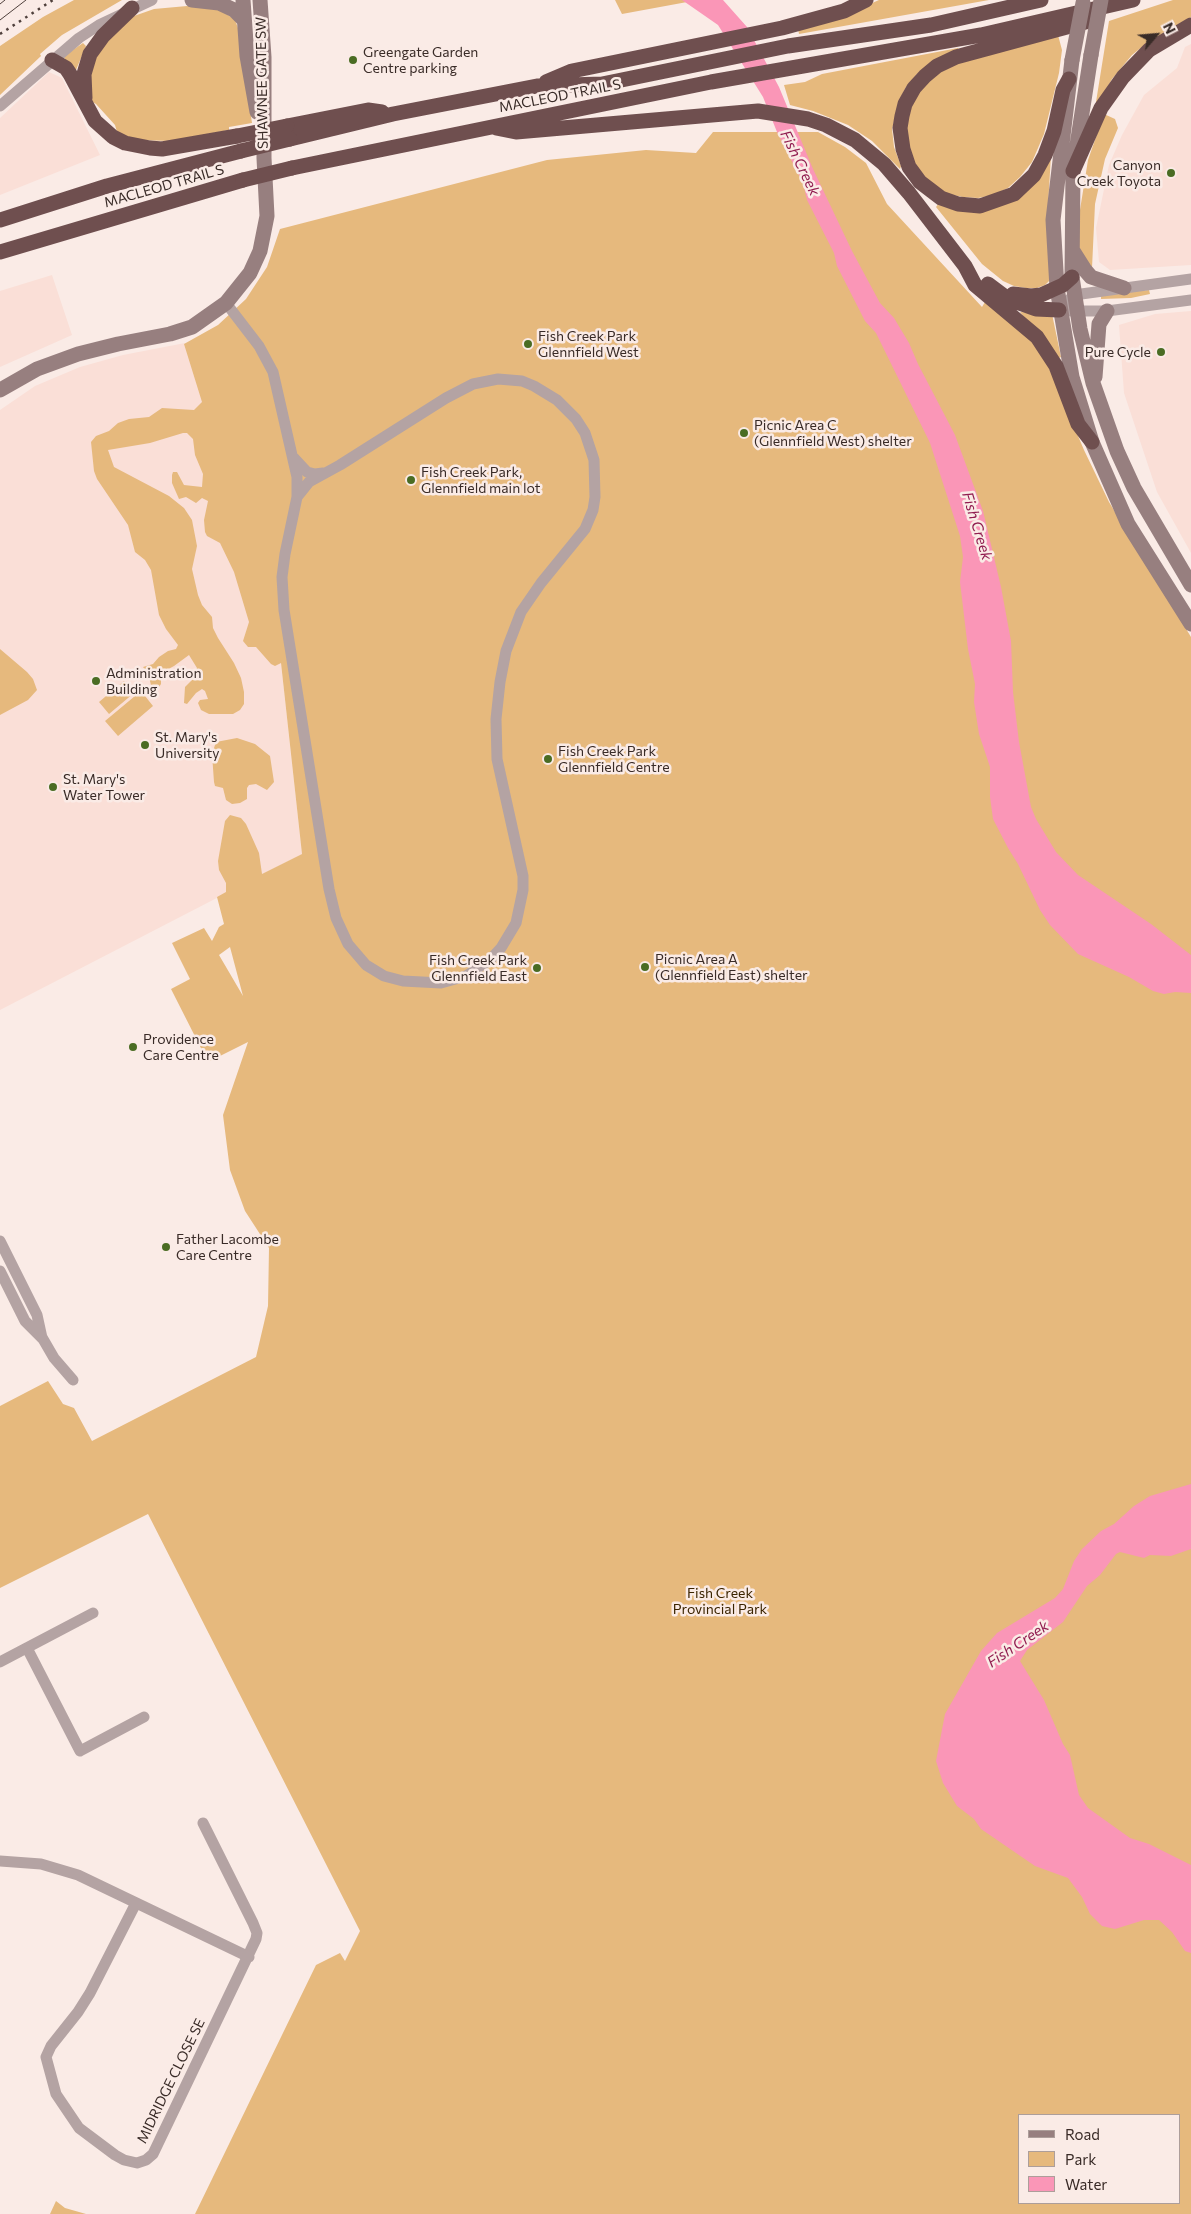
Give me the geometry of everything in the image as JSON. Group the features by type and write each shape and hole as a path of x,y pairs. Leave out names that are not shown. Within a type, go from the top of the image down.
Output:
{"highway":[{"path":"538,86 572,71 782,28 844,11 866,0"},
{"name":"MACLEOD TRAIL S","path":"0,220 239,143 538,86 602,84 788,46 931,25 1041,0"},
{"path":"1069,79 1063,90 1054,131 1045,155 1034,175 1014,194 980,206 958,204 941,198 920,182 909,167 903,149 900,128 905,104 914,88 937,66 956,57 1054,32 1121,11 1135,0"},
{"name":"MACLEOD TRAIL S","path":"0,252 138,210 292,168 489,126 711,82 981,35 1135,0"},
{"path":"86,104 84,82 90,54 103,36 132,8"},
{"path":"1073,171 1101,108 1123,77 1149,50 1191,25"},
{"path":"52,60 59,63 70,74 95,121 114,137 137,146 162,149 239,143"},
{"path":"489,126 516,132 715,113 768,112 808,118 826,125 854,140 884,164 910,193 965,266 975,285 1037,337 1056,366 1078,424 1092,442"},
{"path":"965,266 1008,299 1036,309 1059,310"},
{"path":"997,291 1031,296 1048,293 1072,277"}],"main road":[{"path":"192,0 219,4 234,10 244,20"},
{"name":"SHAWNEE GATE SW","path":"243,0 247,56 264,158"},
{"name":"SHAWNEE GATE SW","path":"260,0 264,57 264,158"},
{"path":"1101,0 1073,171 1072,277 1074,295 1093,383 1117,451 1130,480 1191,585"},
{"path":"1083,2 1069,79 1054,220 1056,288 1059,310 1072,377 1092,442 1128,524 1190,616"},
{"path":"0,390 37,370 78,354 182,330 202,320 226,303 250,273 260,251 265,233 267,216 264,158"},
{"path":"1073,251 1091,276 1124,288"},
{"path":"1093,383 1096,372 1099,324 1107,311"},
{"path":"1175,559 1191,571"}],"street":[{"path":"0,106 52,60 86,34 132,8 152,0"},
{"path":"1059,310 1074,295 1191,279"},
{"path":"1059,310 1077,312 1107,311 1191,300"},
{"path":"226,303 259,346 273,372 297,477 297,497 284,554 282,577 284,610 329,889 336,918 341,932 356,955 377,973 390,978 415,983 452,981 466,976 490,960 501,948 516,923 523,890 523,876 497,759 496,718 500,682 506,651 521,612 541,583 574,544 590,520 595,497 594,460 585,434 567,408 534,386 522,381 498,379 473,384 446,398 309,482 297,497"},
{"path":"291,452 307,472 315,474 328,471"},
{"path":"0,1240 37,1315 42,1340"},
{"path":"0,1271 25,1321 73,1380"},
{"path":"0,1662 92,1613"},
{"path":"27,1648 80,1751 144,1717"},
{"name":"MIDRIDGE CLOSE SE","path":"136,1903 90,1993 78,2012 51,2046 46,2058 56,2094 79,2128 102,2147 124,2160 141,2162 153,2154 256,1940 256,1929 203,1823"},
{"path":"0,1861 41,1864 62,1869 249,1957"}],"shaded area":[{"path":"1191,44 1191,265 1110,270 1099,262 1096,228 1109,165 1122,135 1144,95 1177,68 1185,47"},
{"path":"49,72 62,78 100,155 0,195 0,118"},
{"path":"52,275 72,335 0,367 0,291"},
{"path":"1191,311 1191,553 1157,492 1124,393 1119,325 1155,314"},
{"name":"St. Mary's University","path":"185,343 278,636 302,854 0,1010 0,410 35,386 80,367 123,355"}],"green space":[{"path":"74,0 122,0 62,35 40,54 41,56 0,95 0,46 43,17"},
{"path":"615,0 698,0 622,14"},
{"path":"879,0 989,0 799,34 798,28 852,12"},
{"path":"1173,0 1191,0 1191,17 1148,42 1132,55 1112,79 1099,103 1096,102 1109,21"},
{"path":"198,5 217,7 235,20 238,28 252,123 229,127 229,130 171,141 136,140 117,132 115,125 91,101 88,90 96,49 134,16 154,9"},
{"path":"1058,35 1062,50 1059,73 1044,134 1032,162 1020,177 1008,188 993,195 978,198 947,194 933,186 912,162 904,134 909,104 930,77 959,62"},
{"path":"83,43 86,46 76,70 65,60 64,56"},
{"path":"958,48 959,51 917,74 906,87 899,101 892,129 894,147 901,166 900,169 872,141 848,125 813,111 790,105 784,85 805,82 822,74"},
{"path":"1104,114 1115,119 1118,128 1105,159 1095,204 1092,268 1079,249 1079,216 1088,160"},
{"name":"Fish Creek Provincial Park","path":"713,132 818,132 845,147 866,163 887,204 982,307 985,302 1041,349 1084,450 1109,502 1191,637 1191,2214 195,2214 316,1965 340,1953 345,1961 360,1931 148,1514 0,1588 0,1406 48,1381 63,1404 74,1408 92,1441 256,1357 268,1306 269,1248 245,1211 230,1170 223,1115 248,1042 208,1062 171,989 190,979 172,943 204,928 212,941 219,927 224,924 217,897 226,892 226,883 219,870 218,861 225,821 230,815 241,818 246,824 259,853 262,874 302,854 281,663 275,666 271,664 256,647 248,647 243,641 249,622 234,572 220,543 207,536 205,532 204,520 208,501 202,498 196,503 186,497 179,499 172,483 173,472 177,472 184,485 202,487 203,474 195,455 193,439 187,433 183,433 150,443 108,450 114,467 169,496 184,508 192,520 197,546 192,569 198,595 202,605 212,617 213,628 241,678 244,704 240,710 233,714 209,714 201,710 198,703 200,700 208,699 205,691 202,689 187,704 184,703 185,687 193,679 197,668 189,655 161,673 161,684 159,687 151,685 148,673 143,667 153,664 168,651 176,649 178,645 166,629 159,615 151,570 145,560 135,552 128,525 97,479 94,471 91,442 96,436 109,431 118,423 129,419 149,417 162,408 194,410 202,402 184,344 218,325 246,299 267,267 280,229 547,160 646,150 696,153","holes":["230,947 243,996 219,955"]},
{"path":"1051,155 1048,206 1050,280 1045,285 1037,288 1014,286 1003,281 982,264 936,207 939,203 988,207"},
{"path":"1149,290 1150,294 1131,298 1101,299 1101,294"},
{"path":"1020,312 1052,314 1061,357 1057,359"},
{"path":"0,649 27,672 33,679 37,690 28,700 0,715"},
{"path":"124,681 134,693 109,714 99,702"},
{"path":"141,691 153,706 118,736 105,721"},
{"path":"237,738 255,744 270,756 274,782 267,790 256,784 249,785 247,788 247,799 240,803 232,804 226,800 223,788 215,786 212,754 216,742"},
{"path":"56,2201 65,2208 86,2214 50,2214"}],"water":[{"name":"Fish Creek","path":"682,0 723,0 747,27 779,87 813,169 852,251 880,303 894,318 909,343 955,435 983,511 1001,587 1011,641 1013,692 1019,742 1031,807 1036,819 1056,852 1078,875 1151,924 1191,955 1191,993 1175,992 1164,994 1153,991 1129,977 1078,954 1050,925 1040,910 1018,864 993,819 990,797 990,767 979,734 974,702 975,684 968,649 960,582 963,557 960,536 930,443 876,333 865,321 837,266 834,253 807,200 803,183 777,132 763,97 718,25"},
{"name":"Fish Creek","path":"1191,1484 1191,1549 1171,1556 1150,1555 1144,1558 1120,1552 1116,1554 1100,1575 1087,1586 1063,1622 1027,1650 1020,1661 1044,1700 1063,1744 1070,1755 1079,1795 1088,1808 1130,1838 1149,1844 1191,1865 1191,1953 1185,1951 1172,1932 1159,1920 1144,1920 1115,1929 1102,1926 1090,1914 1082,1897 1068,1878 1035,1866 981,1829 974,1819 957,1806 943,1783 936,1761 945,1714 981,1651 997,1633 1055,1598 1063,1589 1074,1561 1082,1549 1101,1531 1114,1524 1134,1506 1150,1496"}],"tram line":[{"path":"0,4 5,0"},
{"path":"0,20 26,0"}],"railway":[{"path":"0,34 53,0"}],"place":[{"name":"Greengate Garden Centre parking","path":"353,60"},
{"name":"Canyon Creek Toyota","path":"1171,173"},
{"name":"Fish Creek Park Glennfield West","path":"528,344"},
{"name":"Pure Cycle","path":"1161,352"},
{"name":"Picnic Area C (Glennfield West) shelter","path":"744,433"},
{"name":"Fish Creek Park, Glennfield main lot","path":"411,480"},
{"name":"Administration Building","path":"96,681"},
{"name":"St. Mary's University","path":"145,745"},
{"name":"Fish Creek Park Glennfield Centre","path":"548,759"},
{"name":"St. Mary's Water Tower","path":"53,787"},
{"name":"Picnic Area A (Glennfield East) shelter","path":"645,967"},
{"name":"Fish Creek Park Glennfield East","path":"537,968"},
{"name":"Providence Care Centre","path":"133,1047"},
{"name":"Father Lacombe Care Centre","path":"166,1247"}]}
